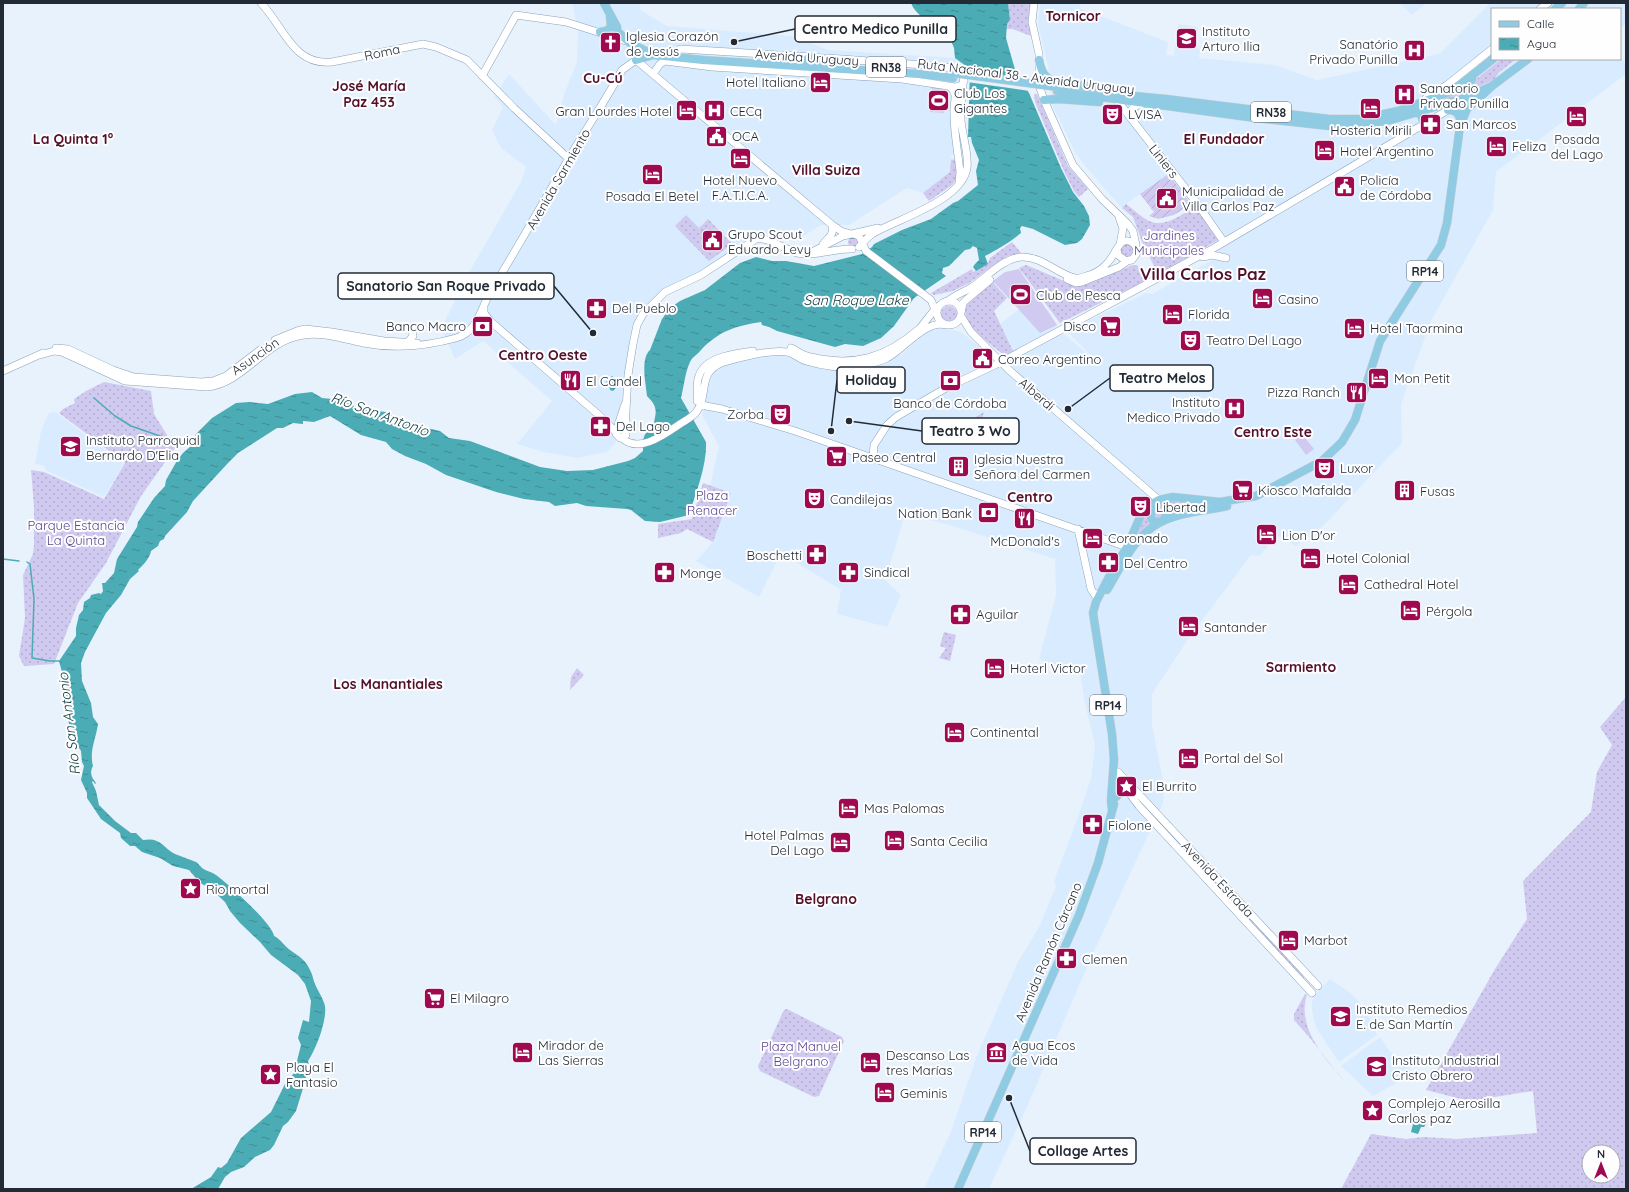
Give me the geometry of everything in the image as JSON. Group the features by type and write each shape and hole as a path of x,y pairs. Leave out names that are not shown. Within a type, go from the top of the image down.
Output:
{"main road":[{"name":"Roma","path":"261,3 272,15 296,49 304,57 310,60 318,62 332,62 423,44 436,47 467,60 513,110 569,159"},
{"name":"RN38","path":"604,3 616,25"},
{"path":"1034,3 1032,22 1039,60 1042,70 1047,78 1058,87"},
{"path":"482,76 516,15 566,22 633,44 641,53 636,60"},
{"path":"603,33 611,27 612,23 610,16"},
{"path":"603,33 612,32 616,29 616,25"},
{"name":"Ruta Nacional 38 - Avenida Uruguay","path":"616,25 618,31 633,44 654,55 703,60 735,60"},
{"name":"Ruta Nacional 38 - Avenida Uruguay","path":"616,25 621,27 633,39 657,51 803,67 954,76 1058,87 1144,100 1199,111 1318,125 1356,126 1379,123 1415,109"},
{"path":"636,60 645,56 672,53"},
{"path":"1424,124 1421,115 1415,109 1490,56"},
{"name":"RN38","path":"1415,109 1465,82 1480,69 1490,56"},
{"path":"803,67 808,58 813,57 841,65"},
{"name":"Avenida Uruguay","path":"653,74 660,64 665,61 712,67 735,60 813,57 924,64 958,69 964,77"},
{"path":"636,60 831,224 841,231 859,236 858,246"},
{"name":"Avenida Sarmiento","path":"484,303 622,70 636,60"},
{"path":"703,60 712,67"},
{"path":"690,418 697,412 699,400 708,374 712,367 721,363 780,351 791,353 802,360 810,362 830,365 858,366 887,358 930,326 941,324 949,325 958,322 966,300 1006,267 1015,262 1032,263 1078,283 1088,281 1119,267 1134,258 1137,253 1131,228 1116,214 1073,165 1044,100 1039,85 1039,60"},
{"name":"RN38","path":"1415,109 1463,98 1492,86 1526,60"},
{"name":"Ruta Nacional 38 - Avenida Uruguay","path":"803,67 841,65 920,69 954,76"},
{"name":"Avenida Uruguay","path":"803,67 902,79 950,87"},
{"name":"RP14","path":"1094,609 1102,594 1110,573 1131,547 1148,530 1161,522 1244,502 1322,461 1336,448 1351,429 1357,415 1380,341 1434,258 1444,238 1452,192 1463,98 1469,82 1480,69"},
{"path":"950,87 960,86 964,77"},
{"path":"621,433 633,344 638,325 645,311 661,295 680,284 701,275 756,239 765,240 797,253 808,254 858,246 871,235 929,207 947,196 964,176 967,167 961,117 964,77"},
{"path":"1039,85 1044,81 1058,87"},
{"name":"RP14","path":"1460,123 1467,109 1492,86"},
{"path":"950,87 955,93 954,118 960,172 958,184"},
{"name":"Ruta Nacional 38 - Avenida Uruguay","path":"1058,87 1118,101 1144,100 1236,107 1297,115 1354,119 1415,109"},
{"path":"872,458 874,445 887,424 893,419 946,388 1001,362 1224,242 1448,110 1463,98"},
{"path":"1044,100 1118,101"},
{"path":"1132,120 1132,110 1144,100"},
{"name":"Liniers","path":"1118,101 1196,202 1224,242"},
{"path":"1199,111 1211,109 1232,112 1235,111 1236,107"},
{"path":"1448,110 1453,110 1458,113 1460,123"},
{"path":"1259,118 1270,116 1290,118 1297,115"},
{"path":"1248,117 1251,120 1277,124"},
{"path":"1116,214 1122,229 1119,246 1120,258 1129,260"},
{"path":"831,224 848,247 858,246 866,250 931,300 937,309 940,322 949,325"},
{"path":"818,249 832,233 833,228 831,224"},
{"path":"808,254 840,237 888,226"},
{"path":"846,243 847,237 851,234"},
{"path":"699,400 698,377 709,364 718,358 780,347 789,348 810,357 831,360 843,361 867,359 882,354 903,340 923,324 947,301 973,287 1002,264 1016,258 1032,258 1072,277 1080,278 1103,269 1119,246 1128,241 1136,245"},
{"path":"1195,258 1212,255 1226,258"},
{"path":"931,300 954,302 958,305 961,315"},
{"path":"484,303 484,313 490,322 606,422 621,433 631,444 649,442 658,438 709,406"},
{"name":"Asunción","path":"156,382 203,387 218,385 232,378 275,345 303,335 330,336 381,346 409,346 463,336 477,323 484,303"},
{"name":"Alberdi","path":"961,315 971,332 1001,362 1159,500"},
{"path":"477,323 484,320 490,322"},
{"name":"Alberdi","path":"949,325 971,332"},
{"path":"409,341 413,336 412,328"},
{"name":"Asunción","path":"3,371 40,355 58,351 125,381 206,382 220,379 233,372 266,345 300,330 332,332 384,341 409,341 425,344"},
{"path":"699,400 709,406 795,431 1078,529 1128,551"},
{"name":"RP14","path":"1128,551 1143,512 1159,500 1173,498 1220,502 1250,498"},
{"path":"1159,500 1167,502 1169,508 1167,515 1161,522 1154,522 1150,516 1152,507 1159,500"},
{"name":"Avenida Ramón Cárcano","path":"1078,529 1091,589 1110,720 1114,754 1112,809"},
{"path":"1091,589 1095,595 1102,594"},
{"name":"Avenida Ramón Cárcano","path":"958,1189 1079,915 1098,863 1116,797 1118,753 1115,719 1099,621 1099,609 1102,594"},
{"path":"1114,754 1116,760 1116,774 1118,775"},
{"name":"Avenida Estrada","path":"1118,775 1139,806 1255,926 1318,986"},
{"name":"Avenida Estrada","path":"1118,775 1255,926 1312,993"},
{"path":"1116,797 1121,792 1126,791 1129,793"}],"shaded area":[{"path":"572,3 640,3 640,10 667,26 791,36 829,50 955,58 970,69 964,73 961,112 966,154 951,155 950,172 923,193 907,188 849,225 821,225 794,242 767,234 752,236 709,267 669,286 638,313 630,337 625,388 616,425 616,443 607,452 577,458 543,452 517,444 552,401 483,341 455,359 441,329 467,276 521,182 526,167 501,148 492,130 503,107 494,97 509,74 556,125 564,94 577,62 578,32"},
{"path":"1040,3 1081,3 1079,8 1168,42 1166,55 1180,56 1174,55 1178,24 1198,27 1196,48 1200,49 1199,58 1275,65 1317,80 1439,54 1490,3 1626,3 1626,23 1621,28 1621,8 1491,8 1491,60 1621,60 1621,57 1626,66 1626,74 1496,172 1493,210 1431,321 1401,404 1402,443 1323,526 1296,546 1278,536 1259,556 1251,555 1189,638 1152,694 1152,725 1164,786 1163,803 1090,960 1030,1100 989,1189 924,1189 950,1134 978,1053 1018,962 1040,925 1056,886 1054,881 1091,778 1095,745 1085,704 1080,672 1039,659 1056,595 1055,559 943,523 905,515 885,580 901,595 887,627 837,614 841,590 781,553 759,597 696,561 713,542 728,492 710,486 719,446 702,415 708,385 715,371 721,366 768,356 783,355 811,365 877,364 902,354 927,332 943,328 961,332 993,357 1001,352 1013,350 1000,324 1019,309 1028,320 1048,309 1062,335 1065,335 1098,363 1067,331 1146,293 1152,294 1221,255 1191,204 1170,176 1167,175 1122,208 1091,173 1076,154 1052,105 1048,66 1038,25"},
{"path":"1400,3 1427,3 1412,15"},
{"name":"Instituto Parroquial Bernardo D'Elia","path":"54,411 124,464 104,497 45,470 45,466 35,464 41,431 48,414"},
{"name":"Instituto Remedios E. de San Martín","path":"1330,979 1348,991 1359,1002 1372,1021 1377,1035 1339,1062 1316,1028 1312,1011 1312,1001 1316,994"},
{"name":"Instituto Industrial Cristo Obrero","path":"1380,1037 1390,1052 1411,1069 1400,1081 1373,1096 1341,1066"}],"green space":[{"path":"1008,3 1032,3 1029,21 1031,36 1013,29 1006,29 1010,20"},
{"path":"1500,60 1515,60 1498,73 1495,79 1468,92 1474,81"},
{"name":"Club Los Gigantes","path":"932,86 946,88 944,113 930,112"},
{"path":"1462,88 1457,96 1410,113 1355,123"},
{"path":"1034,94 1037,94 1068,166 1088,189 1079,197 1074,191 1064,171 1035,102"},
{"path":"952,159 957,162 957,179 952,185 929,201 923,193 950,172"},
{"path":"1167,175 1170,176 1191,204 1174,215 1158,219 1149,216 1154,212 1140,194"},
{"name":"Jardines Municipales","path":"1126,204 1141,216 1155,223 1164,223 1196,206 1218,240 1158,274 1142,242 1133,217 1122,208"},
{"path":"686,215 699,228 708,219 732,244 709,261 675,226"},
{"path":"853,237 858,242 853,247 848,242"},
{"path":"1012,242 1022,254 1007,256 969,283 953,291 934,295 931,293 972,269 973,272 988,263 990,258"},
{"path":"1124,244 1131,244 1134,251 1131,257 1126,258 1121,254 1120,249"},
{"path":"1026,265 1076,286 1085,285 1133,265 1137,265 1145,281 1060,323 1019,268"},
{"name":"Club de Pesca","path":"1019,269 1057,325 1040,333 993,281 1005,272"},
{"path":"992,281 1007,298 994,311 1013,351 1004,355 978,334 967,320 965,313 966,307 970,301"},
{"path":"946,306 952,306 957,311 955,320 952,322 946,322 941,317 941,311"},
{"name":"Parque Estancia La Quinta","path":"104,382 151,391 154,414 175,448 141,496 106,563 78,603 54,664 24,666 19,656 25,618 23,575 33,554 34,545 34,506 31,470 44,472 104,499 125,463 59,413 63,409 75,403 74,399"},
{"path":"984,412 976,439 960,434 964,424"},
{"path":"1302,434 1314,449 1306,455 1295,440"},
{"name":"Plaza Renacer","path":"703,483 731,493 713,542 687,529 681,533 658,538 658,524 692,519"},
{"path":"1175,500 1206,505 1217,504 1171,516 1171,501"},
{"path":"1158,504 1163,504 1166,508 1162,517 1156,520 1153,511"},
{"path":"1147,512 1151,524 1132,541 1139,524"},
{"path":"944,632 956,635 950,661 939,658 946,648 940,646"},
{"path":"577,668 584,675 570,690 571,677"},
{"path":"1626,697 1626,1189 1341,1189 1371,1134 1406,1139 1424,1137 1457,1139 1537,1133 1533,1091 1469,1101 1426,1090 1495,969 1527,919 1523,881 1591,812 1597,772 1612,745 1600,727"},
{"path":"1145,806 1205,870 1203,870"},
{"path":"1222,891 1224,891 1254,922 1253,925"},
{"path":"1256,925 1304,977 1304,980 1255,926"},
{"path":"1305,994 1307,995 1305,1019 1314,1042 1321,1052 1294,1020 1294,1014"},
{"name":"Plaza Manuel Belgrano","path":"787,1009 842,1037 844,1041 819,1096 814,1097 760,1071 758,1066 784,1010"}],"water":[{"name":"San Roque Lake","path":"911,3 1008,3 1010,20 1007,24 1006,38 1016,73 1029,93 1061,168 1073,192 1084,206 1089,216 1090,225 1082,239 1077,243 1065,245 1033,229 1022,226 1020,228 1021,233 1008,243 985,256 988,264 976,271 973,267 979,260 977,248 973,246 970,249 965,250 949,266 943,268 942,273 946,276 914,298 894,326 881,338 863,346 845,344 835,347 777,331 762,325 761,322 743,325 728,330 714,338 690,362 681,398 706,442 703,470 689,515 660,522 645,521 631,510 627,509 586,506 577,503 555,506 549,502 524,499 496,492 446,475 426,464 392,449 386,442 361,435 330,416 314,422 303,421 303,424 293,423 283,428 277,428 238,453 193,501 187,512 164,539 160,541 158,546 151,551 148,559 138,570 139,571 130,579 121,595 106,613 85,652 81,663 82,681 91,703 93,717 98,724 92,750 93,766 91,773 96,783 95,784 93,781 92,782 96,791 99,805 115,821 131,833 136,833 143,840 149,839 158,841 175,854 197,862 202,868 216,875 230,886 266,923 272,930 274,936 305,962 311,972 325,1006 323,1027 308,1061 309,1065 305,1082 296,1111 283,1126 274,1145 270,1150 255,1157 244,1167 231,1172 225,1177 218,1189 191,1189 211,1177 218,1167 221,1168 227,1163 241,1138 271,1112 285,1084 294,1073 301,1045 298,1038 303,1020 309,1022 311,1001 305,984 298,975 271,955 240,923 225,902 210,888 200,883 189,870 173,866 160,858 142,852 135,846 130,846 121,838 120,833 101,819 87,798 87,793 81,780 84,766 81,751 74,740 68,720 65,696 61,681 62,672 59,661 76,636 79,615 83,610 84,602 90,598 91,595 101,594 103,591 102,583 105,583 114,573 117,559 137,527 138,522 154,498 165,486 166,480 178,459 191,446 196,434 212,418 236,403 249,402 268,404 295,394 312,392 322,398 352,401 351,405 366,410 386,412 409,424 440,431 449,438 470,441 540,467 567,471 593,470 635,458 643,451 644,437 653,427 656,414 655,407 647,396 644,372 645,359 662,319 670,308 680,301 705,290 740,263 756,257 772,261 786,261 814,266 862,254 874,244 902,230 931,219 958,201 978,185 976,171 979,160 971,137 968,137 970,69 955,58 954,48 948,33 931,30"},
{"path":"612,376 620,383 613,391 610,390 609,385 606,382"},
{"path":"1421,1115 1426,1124 1424,1127 1421,1127 1418,1134 1411,1132 1413,1124 1410,1121 1412,1116 1419,1117"}],"pier":[{"path":"968,72 1023,79 1030,91 967,82"}],"waterway":[{"path":"94,398 115,416 131,426 186,445 193,445"},
{"path":"3,559 19,561"},
{"path":"27,562 30,564 34,599 32,658 62,661"}],"place":[{"name":"Instituto Arturo Ilia","path":"1187,38"},
{"name":"Centro Medico Punilla","path":"734,42"},
{"name":"Iglesia Corazón de Jesús","path":"611,43"},
{"name":"Sanatório Privado Punilla","path":"1414,51"},
{"name":"Hotel Italiano","path":"821,82"},
{"name":"Sanatorio Privado Punilla","path":"1405,95"},
{"name":"Club Los Gigantes","path":"938,100"},
{"name":"Hosteria Mirili","path":"1371,108"},
{"name":"Gran Lourdes Hotel","path":"687,111"},
{"name":"CECq","path":"715,111"},
{"name":"LVISA","path":"1113,114"},
{"name":"Posada del Lago","path":"1577,117"},
{"name":"San Marcos","path":"1430,124"},
{"name":"OCA","path":"716,136"},
{"name":"Feliza","path":"1496,146"},
{"name":"Hotel Argentino","path":"1324,151"},
{"name":"Hotel Nuevo F.A.T.I.C.A.","path":"740,158"},
{"name":"Posada El Betel","path":"652,174"},
{"name":"Policía de Córdoba","path":"1344,187"},
{"name":"Municipalidad de Villa Carlos Paz","path":"1166,198"},
{"name":"Grupo Scout Eduardo Levy","path":"713,241"},
{"name":"Club de Pesca","path":"1021,295"},
{"name":"Casino","path":"1263,299"},
{"name":"Del Pueblo","path":"596,308"},
{"name":"Florida","path":"1172,314"},
{"name":"Banco Macro","path":"482,326"},
{"name":"Disco","path":"1111,326"},
{"name":"Hotel Taormina","path":"1354,328"},
{"name":"Sanatorio San Roque Privado","path":"593,333"},
{"name":"Teatro Del Lago","path":"1191,340"},
{"name":"Correo Argentino","path":"982,359"},
{"name":"Mon Petit","path":"1378,378"},
{"name":"El Candel","path":"571,381"},
{"name":"Banco de Córdoba","path":"950,381"},
{"name":"Pizza Ranch","path":"1356,392"},
{"name":"Teatro Melos","path":"1068,409"},
{"name":"Instituto Medico Privado","path":"1235,409"},
{"name":"Zorba","path":"780,414"},
{"name":"Teatro 3 Wo","path":"849,421"},
{"name":"Del Lago","path":"600,426"},
{"name":"Holiday","path":"831,431"},
{"name":"Instituto Parroquial Bernardo D'Elia","path":"70,447"},
{"name":"Paseo Central","path":"836,457"},
{"name":"Iglesia Nuestra Señora del Carmen","path":"959,466"},
{"name":"Luxor","path":"1324,468"},
{"name":"Kiosco Mafalda","path":"1242,490"},
{"name":"Fusas","path":"1404,491"},
{"name":"Candilejas","path":"815,499"},
{"name":"Libertad","path":"1140,507"},
{"name":"Nation Bank","path":"988,513"},
{"name":"McDonald's","path":"1025,519"},
{"name":"Lion D'or","path":"1267,535"},
{"name":"Coronado","path":"1093,538"},
{"name":"Boschetti","path":"817,555"},
{"name":"Hotel Colonial","path":"1311,558"},
{"name":"Del Centro","path":"1108,563"},
{"name":"Sindical","path":"849,572"},
{"name":"Monge","path":"665,573"},
{"name":"Cathedral Hotel","path":"1349,584"},
{"name":"Pérgola","path":"1411,611"},
{"name":"Aguilar","path":"960,614"},
{"name":"Santander","path":"1189,627"},
{"name":"Hoterl Victor","path":"995,668"},
{"name":"Continental","path":"955,732"},
{"name":"Portal del Sol","path":"1188,758"},
{"name":"El Burrito","path":"1127,786"},
{"name":"Mas Palomas","path":"848,808"},
{"name":"Fiolone","path":"1093,825"},
{"name":"Santa Cecilia","path":"894,841"},
{"name":"Hotel Palmas Del Lago","path":"840,842"},
{"name":"Rio mortal","path":"191,889"},
{"name":"Marbot","path":"1288,940"},
{"name":"Clemen","path":"1067,959"},
{"name":"El Milagro","path":"435,998"},
{"name":"Instituto Remedios E. de San Martín","path":"1341,1016"},
{"name":"Mirador de Las Sierras","path":"523,1052"},
{"name":"Agua Ecos de Vida","path":"996,1052"},
{"name":"Descanso Las tres Marías","path":"870,1062"},
{"name":"Instituto Industrial Cristo Obrero","path":"1376,1067"},
{"name":"Playa El Fantasio","path":"271,1074"},
{"name":"Geminis","path":"885,1093"},
{"name":"Collage Artes","path":"1009,1098"},
{"name":"Complejo Aerosilla Carlos paz","path":"1372,1110"}],"district":[{"name":"Tornicor","path":"1073,16"},
{"name":"Cu-Cú","path":"603,78"},
{"name":"José María Paz 453","path":"369,94"},
{"name":"La Quinta 1°","path":"73,139"},
{"name":"El Fundador","path":"1224,139"},
{"name":"Villa Suiza","path":"826,170"},
{"name":"Villa Carlos Paz","path":"1203,273"},
{"name":"Centro Oeste","path":"543,355"},
{"name":"Centro Este","path":"1273,432"},
{"name":"Centro","path":"1030,497"},
{"name":"Sarmiento","path":"1301,667"},
{"name":"Los Manantiales","path":"388,684"},
{"name":"Belgrano","path":"826,899"}],"water label":[{"name":"Río San Antonio","path":"380,414"},
{"name":"Río San Antonio","path":"69,724"}]}
